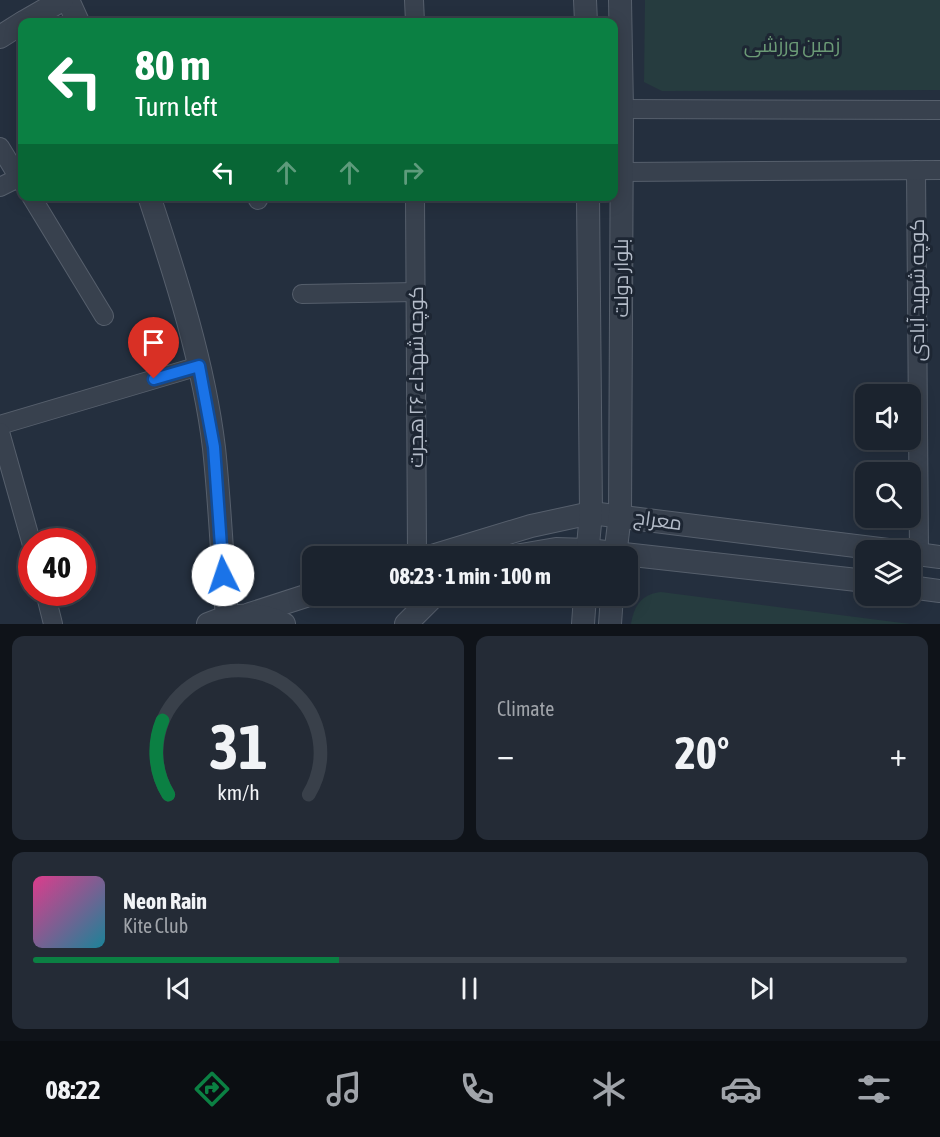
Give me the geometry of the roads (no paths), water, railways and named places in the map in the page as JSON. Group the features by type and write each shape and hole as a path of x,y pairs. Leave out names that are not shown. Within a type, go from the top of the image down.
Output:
{"street":[{"path":"31,18 62,0"},
{"path":"68,0 76,18"},
{"path":"414,0 415,18"},
{"path":"585,0 586,18"},
{"name":"بلوار دولت","path":"617,546 620,515 622,172 620,0"},
{"path":"0,37 18,26"},
{"path":"622,109 940,110"},
{"path":"0,147 18,174"},
{"name":"کوچه شهید آبادی","path":"916,170 923,555"},
{"path":"622,172 940,170"},
{"path":"0,187 18,180"},
{"path":"34,201 104,316"},
{"path":"151,201 199,366 214,447 227,619"},
{"name":"کوچه شهداء ۲۶ هجرت","path":"415,201 417,546"},
{"name":"بلوار دولت","path":"588,201 591,513 589,546"},
{"path":"302,294 416,291"},
{"path":"0,425 199,366"},
{"path":"0,432 27,528"},
{"name":"معراج","path":"465,546 531,526 591,513 855,546"},
{"name":"معراج","path":"638,556 855,580"},
{"path":"921,588 940,591"},
{"path":"227,619 302,597"},
{"path":"48,606 53,624"},
{"path":"406,624 424,606"},
{"path":"583,624 584,606"},
{"path":"610,624 611,606"},
{"path":"227,619 262,617 284,624"}],"park label":[{"name":"زمین ورزشی","path":"792,45"}]}
